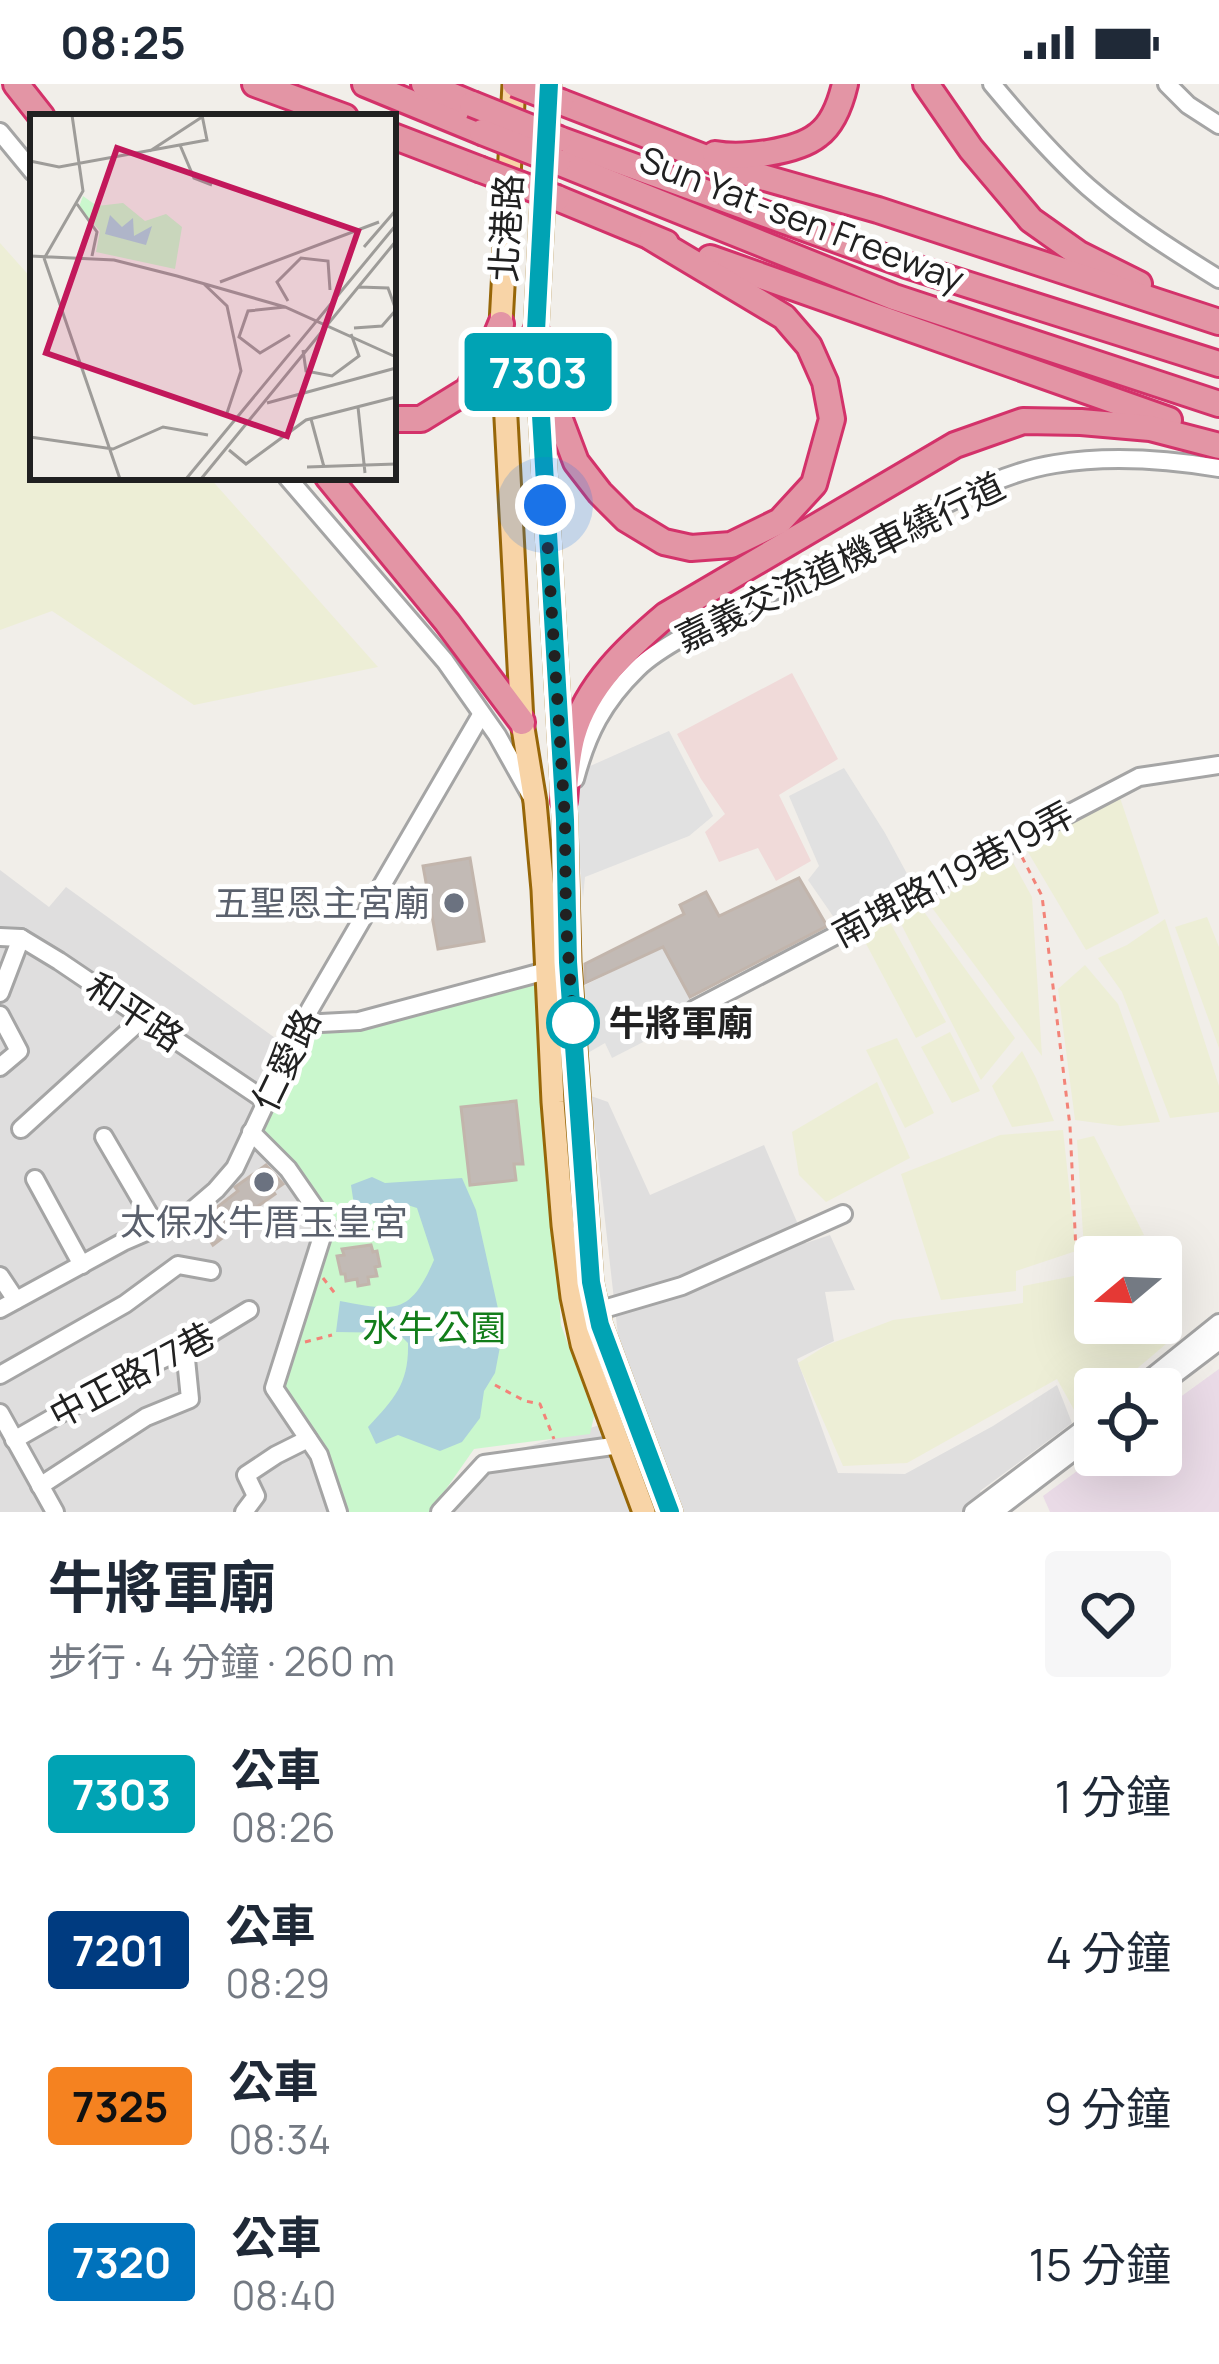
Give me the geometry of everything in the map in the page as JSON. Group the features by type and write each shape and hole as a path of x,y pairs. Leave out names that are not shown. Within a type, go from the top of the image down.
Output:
{"highway":[{"path":"16,84 40,114"},
{"path":"255,84 337,114"},
{"name":"Sun Yat-sen Freeway","path":"365,84 482,132 558,150 1219,364"},
{"name":"Sun Yat-sen Freeway","path":"424,84 558,150 894,297 1219,404"},
{"path":"515,84 555,93 737,170 878,210 1219,320"},
{"path":"668,144 730,157 776,153 819,135 840,103 845,84"},
{"path":"926,84 971,149 1031,220 1079,254 1219,320"},
{"path":"396,137 652,238 1219,442"},
{"path":"536,331 556,409 576,462 626,519 664,542 691,548 731,545 781,521 814,484 832,419 825,382 809,346 784,317 652,238"},
{"path":"396,418 421,419 468,390 501,323"},
{"path":"564,811 574,730 599,682 638,639 667,615 955,445 1023,421 1150,428 1219,442"},
{"path":"330,480 522,722"}],"main road":[{"name":"北港路","path":"515,84 501,323 522,722 535,802 553,1102 572,1298 582,1344 644,1512"},
{"name":"北港路","path":"555,93 536,331 564,811 568,962 581,1029 591,1282 600,1325 670,1512"}],"street":[{"path":"992,84 1032,133 1089,188 1219,279"},
{"path":"1167,84 1187,105 1219,125"},
{"path":"0,133 30,168"},
{"name":"嘉義交流道機車繞行道","path":"564,811 597,719 640,665 661,650 940,507 1020,473 1053,464 1131,460 1219,468"},
{"path":"290,480 445,661 497,735 535,802"},
{"name":"仁愛路","path":"8,1305 156,1226 188,1214 235,1168 302,1024 482,715"},
{"name":"南埤路119巷19弄","path":"695,1009 1139,777 1219,765"},
{"path":"0,938 22,938 0,993"},
{"name":"和平路","path":"22,938 266,1101"},
{"path":"302,1024 359,1021 568,962"},
{"path":"0,1015 19,1051 0,1067"},
{"path":"21,1129 143,1018"},
{"path":"251,1132 288,1169 326,1224 274,1388 319,1455 338,1512"},
{"path":"104,1137 156,1226"},
{"path":"34,1178 82,1265"},
{"path":"597,1311 682,1286 843,1214"},
{"path":"0,1375 125,1304 178,1265 211,1271"},
{"path":"0,1276 8,1305"},
{"name":"中正路77巷","path":"14,1440 249,1310"},
{"path":"1163,1368 1219,1323"},
{"path":"1182,1369 1219,1341"},
{"path":"40,1486 146,1417 190,1400 185,1349"},
{"path":"0,1413 55,1512"},
{"path":"973,1512 1074,1436"},
{"path":"244,1512 256,1496 246,1475 308,1439"},
{"path":"440,1512 484,1464 620,1445"},
{"path":"994,1512 1074,1451"}],"path":[{"path":"1014,842 1042,896 1070,1126 1075,1236"},
{"path":"285,1352 332,1334"},
{"path":"495,1384 540,1404 558,1454"}],"shaded area":[{"path":"792,673 838,759 779,795 811,861 776,881 758,848 719,862 705,832 725,814 677,734"},
{"path":"669,731 713,816 689,836 585,877 583,898 574,806 588,767"},
{"path":"844,768 912,883 835,919 808,880 819,866 789,796"},
{"path":"0,870 49,907 66,887 289,1048 322,1227 274,1369 283,1407 334,1512 0,1512"},
{"path":"663,947 698,1014 612,1058 605,1043 586,1054 585,985"},
{"path":"591,1096 608,1102 650,1195 764,1145 806,1243 830,1235 855,1290 825,1292 834,1341 797,1359 838,1473 905,1474 1057,1385 1072,1423 980,1491 989,1512 680,1512 618,1335"},
{"path":"1219,1369 1219,1512 1050,1512 1043,1496 1074,1473 1182,1476 1182,1396"},
{"path":"600,1425 632,1512 430,1512 492,1457"}],"green space":[{"path":"0,243 30,277 30,480 212,480 378,667 194,705 52,611 0,630"},
{"path":"1119,795 1159,913 1086,950 1025,847"},
{"path":"1009,855 1032,897 1042,1056 930,905"},
{"path":"919,905 1015,1038 981,1080 898,918"},
{"path":"1207,917 1219,947 1219,1048 1175,927"},
{"path":"888,919 946,1022 916,1038 863,938"},
{"path":"1165,919 1219,1086 1219,1112 1170,1118 1122,992 1098,958"},
{"path":"1085,965 1118,1004 1160,1122 1120,1126 1075,1120 1058,989"},
{"name":"水牛公園","path":"536,982 561,1325 594,1416 590,1434 474,1449 430,1512 342,1512 282,1380 335,1231 261,1130 302,1024 364,1026"},
{"path":"950,1032 980,1091 952,1103 921,1047"},
{"path":"897,1038 934,1113 905,1128 866,1050"},
{"path":"1022,1051 1054,1121 1012,1127 992,1086"},
{"path":"877,1082 910,1158 826,1202 799,1175 792,1132"},
{"path":"1063,1130 1074,1252 1016,1271 1016,1291 941,1300 901,1174 1000,1135"},
{"path":"1094,1136 1144,1235 1083,1236 1077,1140"},
{"path":"1074,1276 1074,1344 1166,1344 1138,1368 1074,1368 1074,1410 1057,1379 907,1463 843,1466 798,1363 827,1345 893,1320 1023,1303 1023,1286"}],"water":[{"path":"372,1177 385,1183 462,1178 476,1210 503,1331 480,1418 462,1442 440,1451 398,1435 376,1444 368,1427 398,1389 408,1343 398,1333 336,1332 340,1301 374,1307 398,1305 417,1291 434,1260 417,1208 401,1203 354,1205 351,1185"}],"building":[{"name":"五聖恩主宮廟","path":"470,858 484,941 438,949 423,866"},
{"path":"799,878 827,926 690,997 663,947 585,983 585,964 684,914 680,905 706,892 719,916"},
{"path":"516,1101 523,1164 514,1164 516,1180 470,1185 461,1107"},
{"path":"266,1165 283,1184 213,1245 198,1222"},
{"path":"371,1245 380,1266 375,1267 377,1276 358,1286 357,1279 346,1281 337,1256 344,1255 342,1249"}],"bus line":[{"name":"7303","path":"549,84 536,331 565,820 568,962 591,1282 600,1325 670,1512"}],"place":[{"name":"五聖恩主宮廟","path":"454,903"},
{"name":"牛將軍廟","path":"573,1023"},
{"name":"太保水牛厝玉皇宮","path":"264,1182"}],"route":[{"path":"545,505 574,1033 573,1023"}]}
